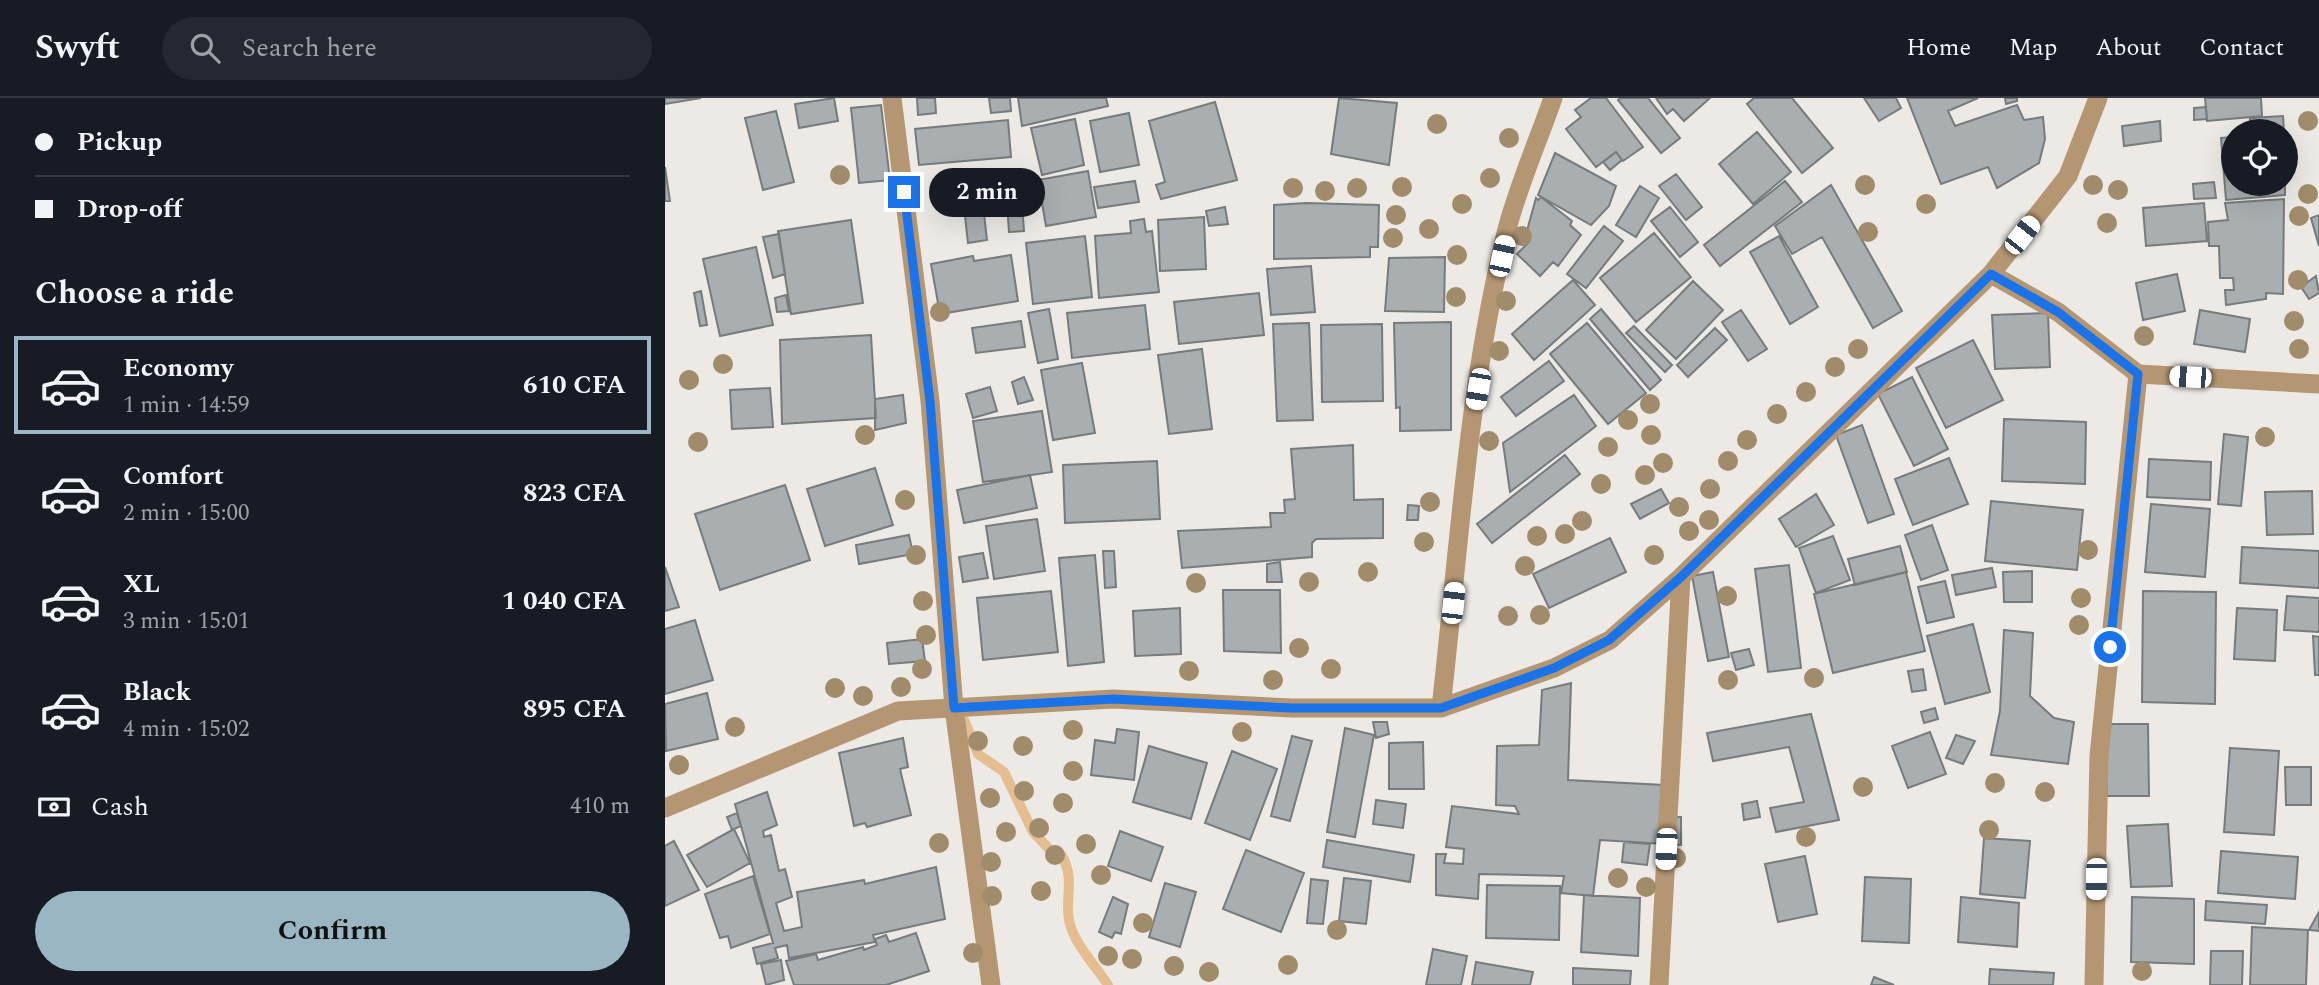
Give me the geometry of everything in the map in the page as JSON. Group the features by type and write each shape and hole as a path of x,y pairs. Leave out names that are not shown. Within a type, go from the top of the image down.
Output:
{"street":[{"path":"892,98 930,401 954,708 991,985"},
{"path":"1441,708 1473,419 1502,256 1508,226 1553,98"},
{"path":"665,808 898,711 1113,699 1292,708 1441,708 1554,668 1609,640 1681,577 1991,274 2067,176 2098,98"},
{"path":"1991,274 2058,312 2138,374 2319,384"},
{"path":"2094,985 2099,755 2138,374"},
{"path":"1659,985 1681,577"}],"building":[{"path":"665,98 701,98 665,104"},
{"path":"834,98 838,121 799,128 795,104"},
{"path":"917,98 935,98 936,113 918,115"},
{"path":"989,98 1010,98 1011,111 991,113"},
{"path":"1018,98 1106,98 1108,106 1022,126"},
{"path":"1339,98 1397,103 1389,165 1331,154"},
{"path":"1591,98 1606,98 1643,147 1623,161 1616,152 1596,167 1566,129 1581,117 1575,110"},
{"path":"1648,98 1680,138 1661,153 1618,100"},
{"path":"1656,98 1710,98 1684,121 1673,109 1667,114"},
{"path":"1754,98 1792,98 1833,148 1802,173 1747,104"},
{"path":"1864,98 1896,98 1901,108 1879,121"},
{"path":"1907,98 1978,98 1948,111 1955,126 2017,105 2024,120 2043,117 2045,139 2039,163 1997,188 1988,167 1941,184"},
{"path":"2005,98 2017,98 2017,101 2006,104"},
{"path":"2205,98 2261,98 2262,116 2207,121"},
{"path":"1215,102 1237,180 1161,199 1156,185 1165,182 1149,121"},
{"path":"881,105 890,180 859,183 851,108"},
{"path":"2206,107 2207,119 2194,120 2194,108"},
{"path":"776,111 794,182 763,190 745,118"},
{"path":"1129,113 1139,165 1100,172 1090,121"},
{"path":"2283,116 2283,119 2250,119"},
{"path":"1075,119 1084,165 1042,175 1031,128"},
{"path":"1008,120 1011,157 919,165 915,129"},
{"path":"2160,121 2161,141 2124,146 2122,126"},
{"path":"1757,132 1791,172 1753,204 1719,164"},
{"path":"1616,152 1622,160 1610,170 1603,162"},
{"path":"1555,153 1616,186 1609,206 1591,225 1538,195"},
{"path":"665,167 670,201 665,201"},
{"path":"1088,171 1096,217 1046,226 1038,180"},
{"path":"1676,174 1702,207 1686,220 1659,186"},
{"path":"1135,181 1139,202 1098,208 1094,187"},
{"path":"1785,181 1802,202 1720,266 1704,245"},
{"path":"2214,182 2216,198 2194,199 2193,184"},
{"path":"1831,185 1902,311 1873,328 1822,237 1792,254 1775,226"},
{"path":"1640,186 1659,198 1636,237 1616,225"},
{"path":"2226,196 2273,196 2226,200"},
{"path":"1541,197 1572,221 1570,225 1581,235 1558,266 1553,262 1540,276 1517,254 1529,242 1525,238 1536,198 1538,200"},
{"path":"2284,199 2283,294 2266,293 2266,299 2226,305 2225,290 2234,290 2233,278 2220,278 2219,246 2209,246 2208,222 2228,220 2225,203"},
{"path":"1022,203 1024,231 1009,232 1007,204"},
{"path":"2204,203 2207,241 2146,246 2143,208"},
{"path":"1274,205 1379,205 1378,247 1370,247 1370,257 1274,259"},
{"path":"1225,207 1228,224 1209,226 1206,211"},
{"path":"1670,207 1698,242 1680,257 1651,221"},
{"path":"984,214 987,240 968,243 965,216"},
{"path":"2319,215 2319,246 2311,218"},
{"path":"1204,217 1206,269 1160,271 1158,220"},
{"path":"1144,219 1146,232 1152,231 1159,292 1099,298 1095,236 1131,233 1130,221"},
{"path":"851,220 863,303 791,314 778,231"},
{"path":"1604,226 1623,241 1586,288 1567,274"},
{"path":"1654,233 1691,277 1636,322 1600,278"},
{"path":"779,234 785,274 773,278 763,237"},
{"path":"1085,236 1092,297 1033,304 1026,243"},
{"path":"1779,236 1818,307 1790,324 1750,252"},
{"path":"756,247 773,325 720,336 703,259"},
{"path":"1011,255 1018,301 940,314 931,264 973,256 974,261"},
{"path":"1445,257 1444,312 1385,311 1389,258"},
{"path":"1311,266 1315,312 1271,315 1267,269"},
{"path":"2177,274 2185,311 2143,320 2136,283"},
{"path":"2316,276 2319,293 2309,299 2301,287"},
{"path":"1573,280 1595,305 1534,360 1512,334"},
{"path":"1693,281 1723,310 1676,359 1646,330"},
{"path":"701,291 707,325 700,326 694,293"},
{"path":"1259,293 1264,335 1179,344 1174,302"},
{"path":"786,295 789,311 777,312 775,298"},
{"path":"1145,305 1150,349 1072,358 1067,313"},
{"path":"1049,309 1058,359 1038,363 1028,313"},
{"path":"1601,309 1661,380 1650,390 1590,319"},
{"path":"1741,310 1767,349 1748,361 1722,322"},
{"path":"2200,310 2250,319 2245,352 2194,344"},
{"path":"2048,313 2050,367 1995,369 1992,315"},
{"path":"1021,321 1025,347 976,353 972,328"},
{"path":"1451,322 1451,430 1400,431 1400,407 1396,408 1394,323"},
{"path":"1309,323 1313,420 1277,421 1273,324"},
{"path":"1587,323 1646,393 1608,424 1550,354"},
{"path":"1382,324 1383,401 1322,402 1321,325"},
{"path":"1634,326 1672,365 1665,372 1626,333"},
{"path":"1715,328 1727,340 1688,377 1677,365"},
{"path":"871,335 876,418 782,424 780,340"},
{"path":"1973,340 2003,400 1946,428 1916,368"},
{"path":"1202,349 1212,429 1169,434 1158,355"},
{"path":"1549,361 1564,381 1516,416 1501,397"},
{"path":"1082,363 1095,433 1053,440 1041,370"},
{"path":"1024,377 1033,400 1018,404 1012,382"},
{"path":"1912,377 1948,449 1914,466 1878,394"},
{"path":"990,387 997,411 973,418 966,394"},
{"path":"770,388 773,427 732,429 730,390"},
{"path":"903,395 906,423 875,430 875,399"},
{"path":"1574,395 1596,426 1510,492 1503,443"},
{"path":"1042,411 1052,472 983,482 973,421"},
{"path":"2004,419 2086,422 2085,484 2002,481"},
{"path":"1862,425 1894,514 1868,523 1836,435"},
{"path":"2224,434 2248,437 2241,506 2218,504"},
{"path":"1353,445 1354,500 1383,499 1383,538 1316,539 1312,543 1312,557 1182,568 1178,531 1271,527 1270,513 1285,513 1284,500 1295,499 1291,449"},
{"path":"1565,455 1580,474 1492,543 1477,524"},
{"path":"1949,458 1968,504 1913,525 1895,479"},
{"path":"2149,459 2211,462 2210,500 2147,497"},
{"path":"1157,461 1160,519 1065,523 1063,465"},
{"path":"875,468 893,525 825,546 807,489"},
{"path":"1030,475 1037,508 964,523 957,490"},
{"path":"785,485 810,560 720,590 695,514"},
{"path":"1661,489 1669,503 1640,519 1631,504"},
{"path":"2312,491 2313,534 2267,535 2265,492"},
{"path":"1816,494 1834,525 1796,547 1779,519"},
{"path":"1991,501 2083,510 2077,570 1985,561"},
{"path":"2151,504 2210,509 2205,577 2145,572"},
{"path":"1408,505 1419,506 1418,520 1407,520"},
{"path":"1037,519 1045,571 994,579 986,526"},
{"path":"1932,525 1948,570 1921,580 1905,535"},
{"path":"909,535 913,554 859,564 856,545"},
{"path":"1833,536 1850,580 1816,593 1799,548"},
{"path":"1610,538 1626,572 1549,608 1533,574"},
{"path":"1900,546 1907,572 1855,585 1848,559"},
{"path":"2242,547 2319,551 2319,588 2240,583"},
{"path":"1103,551 1114,551 1116,587 1105,588"},
{"path":"983,553 988,578 963,582 959,557"},
{"path":"1095,555 1104,662 1068,666 1059,558"},
{"path":"1280,562 1282,582 1267,582 1267,564"},
{"path":"1789,565 1801,668 1768,672 1755,569"},
{"path":"665,567 679,607 665,611"},
{"path":"1992,568 1996,587 1956,595 1952,575"},
{"path":"2032,571 2032,602 2004,602 2003,572"},
{"path":"1713,572 1729,657 1708,661 1692,576"},
{"path":"1906,572 1925,651 1833,673 1814,594"},
{"path":"1945,581 1954,617 1927,623 1918,587"},
{"path":"1223,590 1280,590 1281,653 1224,651"},
{"path":"1051,591 1058,652 983,660 977,598"},
{"path":"2143,591 2216,592 2215,704 2142,702"},
{"path":"2287,596 2319,598 2319,632 2284,630"},
{"path":"1180,608 1181,654 1135,656 1133,611"},
{"path":"2237,608 2277,610 2275,661 2234,659"},
{"path":"695,620 713,680 665,694 665,629"},
{"path":"1973,624 1990,692 1945,704 1927,636"},
{"path":"2004,630 2033,633 2030,696 2054,718 2074,722 2068,764 1991,755 2000,711"},
{"path":"2313,636 2319,637 2319,675 2315,675"},
{"path":"922,639 925,661 889,664 887,643"},
{"path":"1749,649 1754,665 1736,670 1731,653"},
{"path":"1923,669 1926,690 1912,692 1908,671"},
{"path":"1571,683 1568,780 1664,785 1663,817 1681,817 1681,845 1600,840 1593,896 1561,893 1564,876 1479,874 1478,899 1436,895 1436,854 1446,854 1444,863 1463,864 1464,849 1446,847 1452,806 1519,814 1515,806 1496,805 1497,746 1539,745 1542,690"},
{"path":"707,693 718,739 666,751 665,704"},
{"path":"1935,708 1938,719 1924,723 1921,712"},
{"path":"1811,714 1839,820 1776,832 1770,808 1804,802 1789,747 1713,761 1707,733"},
{"path":"1373,722 1387,722 1389,734 1376,738"},
{"path":"2106,724 2148,724 2149,796 2107,796"},
{"path":"1345,728 1374,735 1355,837 1327,832"},
{"path":"1117,729 1139,732 1134,780 1091,775 1095,740 1115,743"},
{"path":"1930,732 1946,774 1908,788 1892,746"},
{"path":"1956,735 1975,741 1963,764 1946,758"},
{"path":"1292,736 1312,741 1290,821 1271,816"},
{"path":"903,738 908,767 900,769 911,815 867,827 865,823 854,826 839,753"},
{"path":"1423,742 1424,789 1389,789 1389,743"},
{"path":"1149,746 1207,763 1191,819 1133,802"},
{"path":"2230,748 2279,751 2274,835 2224,832"},
{"path":"1232,751 1277,769 1250,840 1205,823"},
{"path":"2285,767 2311,767 2311,805 2286,805"},
{"path":"767,792 777,825 763,831 764,837 771,835 779,871 785,869 792,897 776,903 784,931 802,927 797,892 864,880 865,884 936,867 945,919 873,935 875,942 789,958 787,945 775,948 778,958 757,964 753,948 773,943 735,804"},
{"path":"1376,800 1406,804 1403,828 1373,824"},
{"path":"1757,801 1760,817 1744,820 1742,804"},
{"path":"737,813 741,826 732,830 727,817"},
{"path":"2168,824 2172,886 2131,887 2127,826"},
{"path":"734,829 750,863 707,887 687,855"},
{"path":"1120,831 1163,847 1151,881 1108,866"},
{"path":"1984,838 2030,841 2025,898 1980,894"},
{"path":"1327,840 1414,855 1410,882 1323,867"},
{"path":"674,841 699,890 665,906 665,846"},
{"path":"1624,842 1650,844 1647,865 1622,862"},
{"path":"1246,850 1304,873 1281,932 1223,909"},
{"path":"2221,851 2298,857 2295,899 2218,893"},
{"path":"1805,856 1817,914 1778,922 1765,864"},
{"path":"753,876 770,934 731,948 728,936 720,938 705,894"},
{"path":"1865,877 1911,879 1909,943 1862,941"},
{"path":"1344,878 1371,881 1366,924 1339,921"},
{"path":"1311,879 1328,881 1323,924 1307,923"},
{"path":"1165,883 1196,892 1180,947 1149,937"},
{"path":"1487,885 1560,886 1559,940 1486,938"},
{"path":"1584,895 1640,898 1638,956 1581,952"},
{"path":"1113,897 1128,904 1121,934 1115,932 1112,938 1099,932"},
{"path":"1961,897 2019,903 2017,947 1958,942"},
{"path":"2132,897 2194,899 2194,964 2131,962"},
{"path":"2206,901 2267,905 2265,924 2205,920"},
{"path":"2319,912 2319,931 2309,930"},
{"path":"2252,927 2308,930 2306,985 2250,985"},
{"path":"916,933 929,971 886,985 794,985 786,961 816,954 818,960 863,947 864,950 877,945 875,939 886,935 889,942"},
{"path":"1433,949 1467,956 1461,985 1426,985"},
{"path":"2211,951 2243,951 2242,985 2210,985"},
{"path":"781,960 784,980 766,985 761,964"},
{"path":"1476,962 1533,972 1530,985 1472,985"},
{"path":"1573,968 1631,971 1630,985 1573,985"},
{"path":"1990,969 2054,973 2053,985 1989,985"},
{"path":"1874,977 1894,985 1871,985"}],"waterway":[{"path":"964,720 978,754 1004,772 1033,832 1055,855 1062,856 1069,880 1068,911 1071,929 1108,985"}],"route":[{"path":"904,192 930,401 954,708 1113,699 1292,708 1441,708 1554,668 1609,640 1681,577 1991,274 2058,312 2138,374 2110,647"}]}
